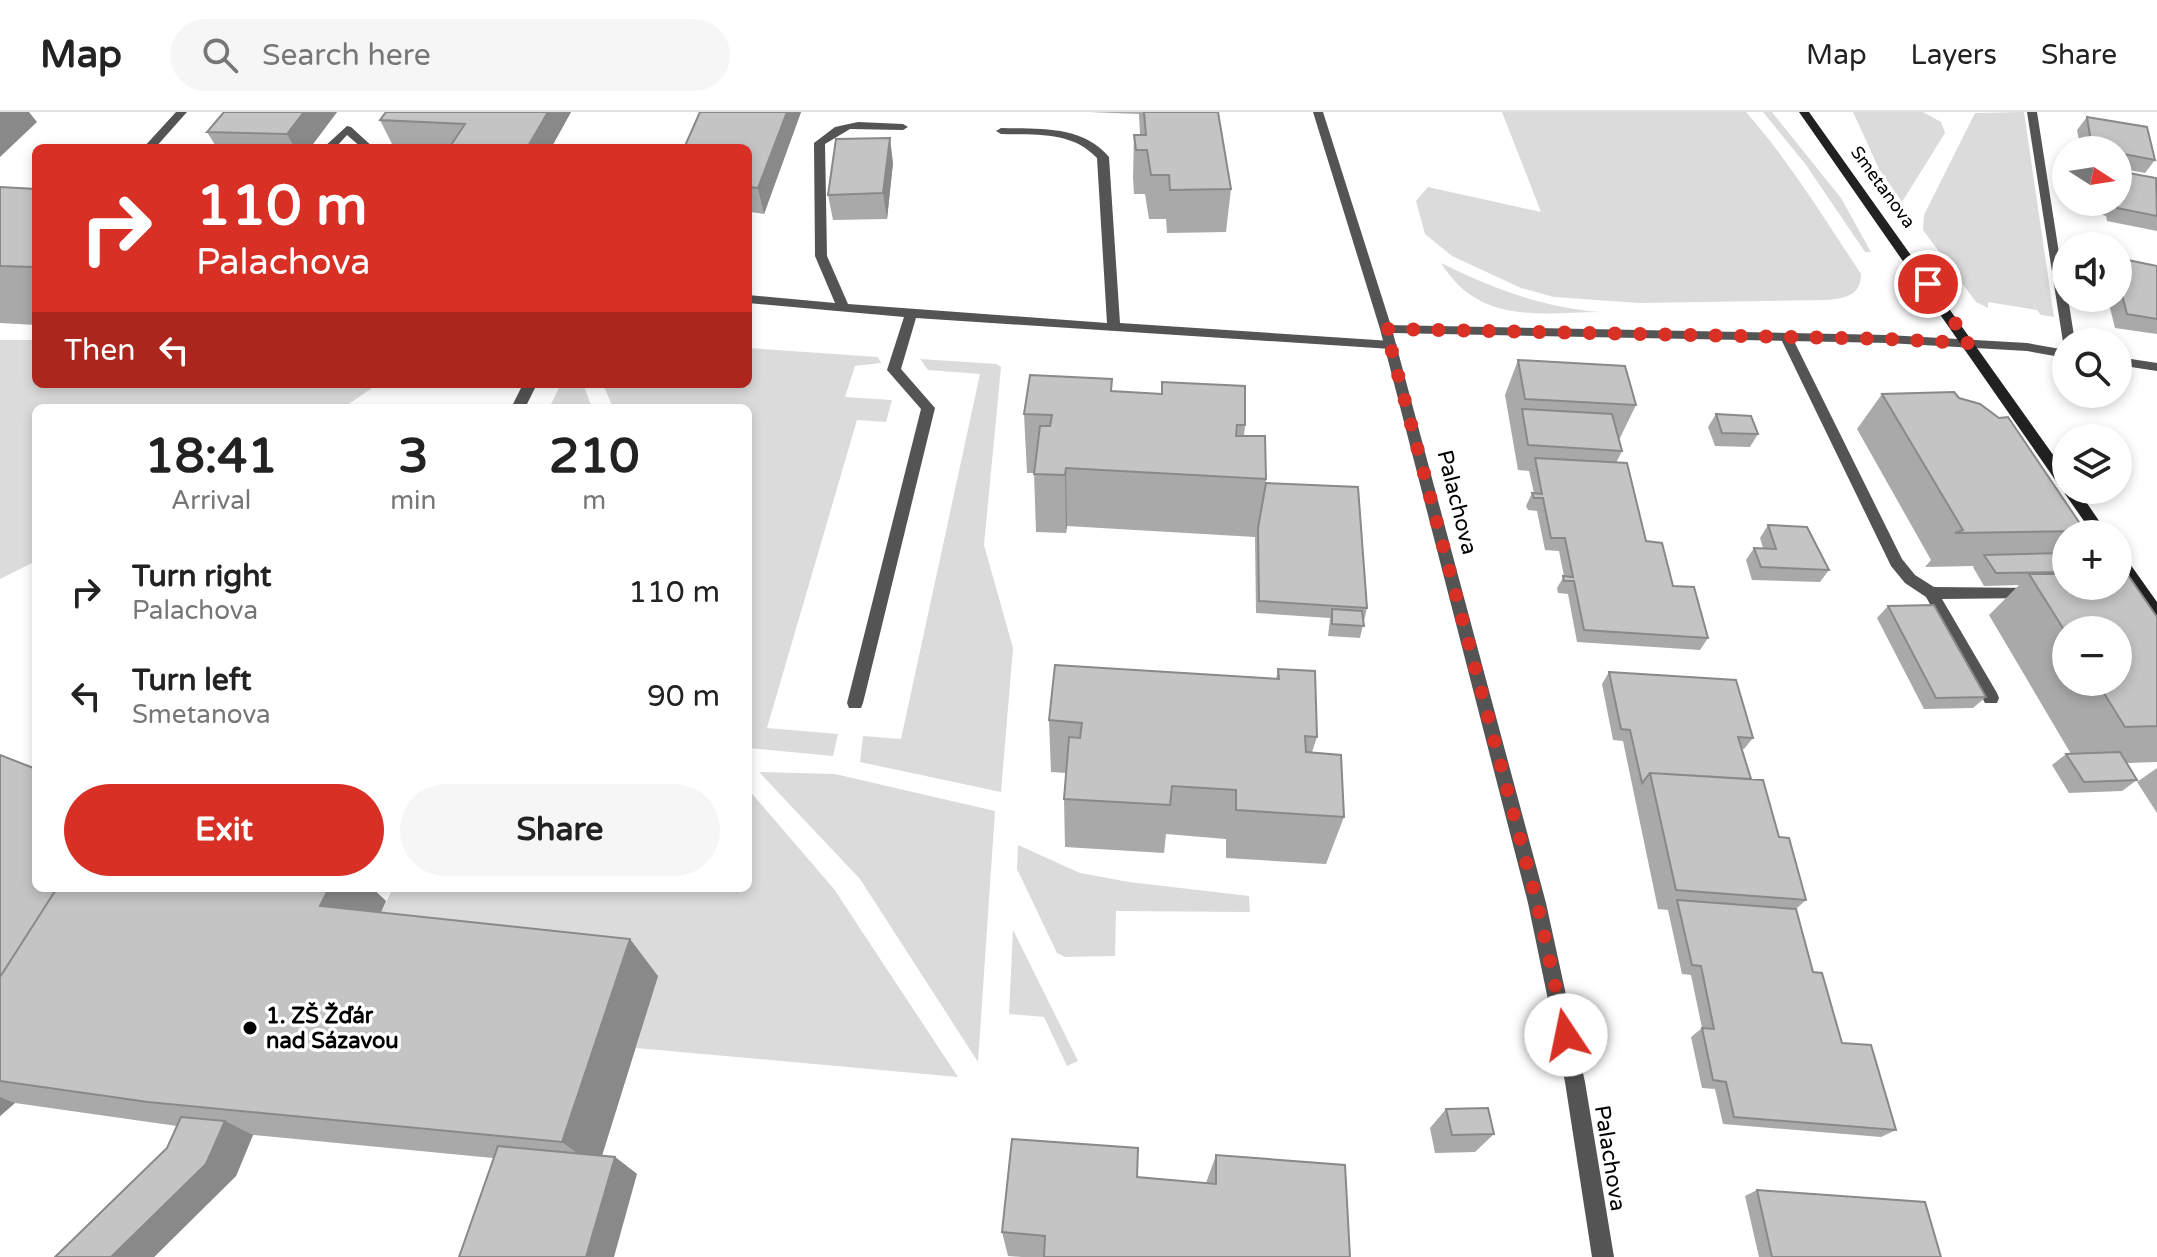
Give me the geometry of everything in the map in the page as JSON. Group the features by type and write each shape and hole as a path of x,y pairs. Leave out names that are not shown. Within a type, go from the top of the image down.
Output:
{"street":[{"path":"153,144 182,112"},
{"name":"Palachova","path":"1318,112 1389,337 1537,903 1575,1082 1603,1257"},
{"name":"Smetanova","path":"1804,112 2052,464"},
{"path":"2032,112 2067,328"},
{"path":"843,308 821,256 819,143 835,129 856,124 903,127"},
{"path":"333,144 347,129 364,144"},
{"path":"1001,131 1070,135 1092,143 1103,157 1114,327"},
{"path":"752,299 911,314 1114,327 1389,337 1786,337 1969,343 2052,352"},
{"path":"855,703 928,408 894,370 911,314"},
{"path":"1786,337 1896,562 1910,579 1931,593 1991,698"},
{"path":"2132,363 2157,367"},
{"path":"2132,578 2157,614"},
{"path":"2132,587 2138,587"},
{"path":"1931,593 2046,592"}],"shaded area":[{"path":"1502,112 1746,112 1792,170 1861,274 1858,287 1851,294 1828,300 1639,303 1554,297 1521,288 1452,256 1425,234 1416,201 1428,187 1541,212"},
{"path":"1763,112 1772,112 1841,198 1871,252 1865,252 1806,165"},
{"path":"1853,112 1923,112 1941,122 1945,133 1902,202 1879,169"},
{"path":"2024,112 2054,317 2041,315 2037,310 1988,302 1988,308 1976,302 1923,230 1924,215 1975,113"},
{"path":"1441,263 1518,295 1559,306 1601,312 1532,313 1491,306 1456,283"},
{"path":"0,340 32,340 32,388 372,388 349,404 32,404 32,563 0,579"},
{"path":"752,348 878,357 881,363 855,366 845,397 892,400 886,422 857,420 767,728 838,734 833,756 752,748 752,404 611,404 605,388 752,388"},
{"path":"920,359 996,364 1001,367 984,545 1013,648 1001,792 860,762 863,736 901,739 980,374 928,370"},
{"path":"559,388 584,388 590,404 551,404"},
{"path":"759,772 835,774 995,811 978,1062 860,879"},
{"path":"752,794 834,889 958,1077 636,1048 657,976 366,944 391,892 752,892"},
{"path":"1018,845 1080,873 1249,896 1250,912 1116,911 1115,956 1065,957 1057,953 1017,869"},
{"path":"1013,930 1078,1061 1067,1066 1044,1017 1009,1014"}],"building":[{"path":"224,112 304,112 287,134 207,132"},
{"path":"386,112 548,112 529,144 452,144 465,124 380,120"},
{"path":"700,112 787,112 758,188 752,187 752,144 686,144"},
{"path":"1144,112 1218,112 1231,189 1170,190 1169,175 1151,175 1147,150 1136,150 1134,135 1146,135"},
{"path":"2087,117 2147,127 2155,160 2132,156 2132,136 2090,136"},
{"path":"890,138 883,193 828,195 836,139"},
{"path":"2132,174 2156,178 2157,216 2132,211"},
{"path":"0,187 32,189 32,267 0,266"},
{"path":"2132,261 2157,266 2157,319 2127,314 2132,312"},
{"path":"1518,360 1625,366 1636,405 1525,399"},
{"path":"1030,375 1112,379 1111,391 1162,394 1162,382 1245,386 1245,425 1237,425 1236,436 1265,436 1266,479 1066,468 1065,475 1034,474 1040,426 1050,426 1052,415 1024,414"},
{"path":"1954,392 1959,398 1980,404 1999,418 2008,417 2052,482 2052,504 2067,504 2078,520 2052,520 2052,532 1955,533 1963,530 1882,394"},
{"path":"1522,409 1612,414 1622,451 1528,445"},
{"path":"1716,414 1751,416 1758,434 1722,433"},
{"path":"1535,458 1627,463 1646,541 1662,543 1673,586 1694,587 1708,638 1584,630 1574,581 1564,581 1563,576 1573,577 1565,538 1551,538 1543,498 1534,498 1532,493 1542,494"},
{"path":"1266,483 1358,487 1367,608 1259,601 1258,528"},
{"path":"1768,525 1807,527 1829,570 1761,567 1754,548 1776,549"},
{"path":"2052,553 2052,572 1996,573 1984,555"},
{"path":"2029,574 2052,574 2052,600 2132,600 2132,581 2157,617 2157,726 2125,727 2106,696 2132,696 2132,616 2055,616"},
{"path":"1934,605 1986,697 1936,698 1888,606"},
{"path":"1332,609 1362,611 1364,626 1332,624"},
{"path":"1055,665 1279,679 1278,669 1315,671 1317,737 1305,736 1306,752 1341,755 1344,817 1236,810 1236,790 1172,786 1170,805 1064,799 1069,737 1080,738 1082,723 1049,720"},
{"path":"1609,672 1736,680 1753,738 1738,737 1751,779 1650,773 1642,783 1630,730 1621,729"},
{"path":"2120,752 2137,780 2084,782 2066,754"},
{"path":"0,755 32,767 32,892 54,892 0,977"},
{"path":"1650,773 1763,780 1779,837 1789,838 1806,900 1676,890"},
{"path":"54,892 327,892 320,906 630,939 562,1142 148,1102 0,1081 0,977"},
{"path":"1677,900 1796,909 1813,972 1822,973 1842,1043 1871,1045 1896,1130 1734,1117 1726,1082 1713,1080 1702,1028 1714,1029 1701,966 1692,965"},
{"path":"1488,1108 1494,1134 1452,1135 1446,1109"},
{"path":"181,1117 225,1121 206,1164 111,1257 55,1257 167,1148"},
{"path":"1012,1139 1138,1148 1137,1177 1216,1184 1216,1155 1345,1165 1350,1257 1044,1257 1045,1236 1002,1232"},
{"path":"498,1146 615,1157 586,1257 459,1257"},
{"path":"1757,1190 1925,1202 1941,1257 1772,1257"}],"place":[{"name":"1. ZŠ Žďár nad Sázavou","path":"250,1028"}],"route":[{"path":"1566,1035 1537,903 1386,329 1969,343 1928,284"}]}
